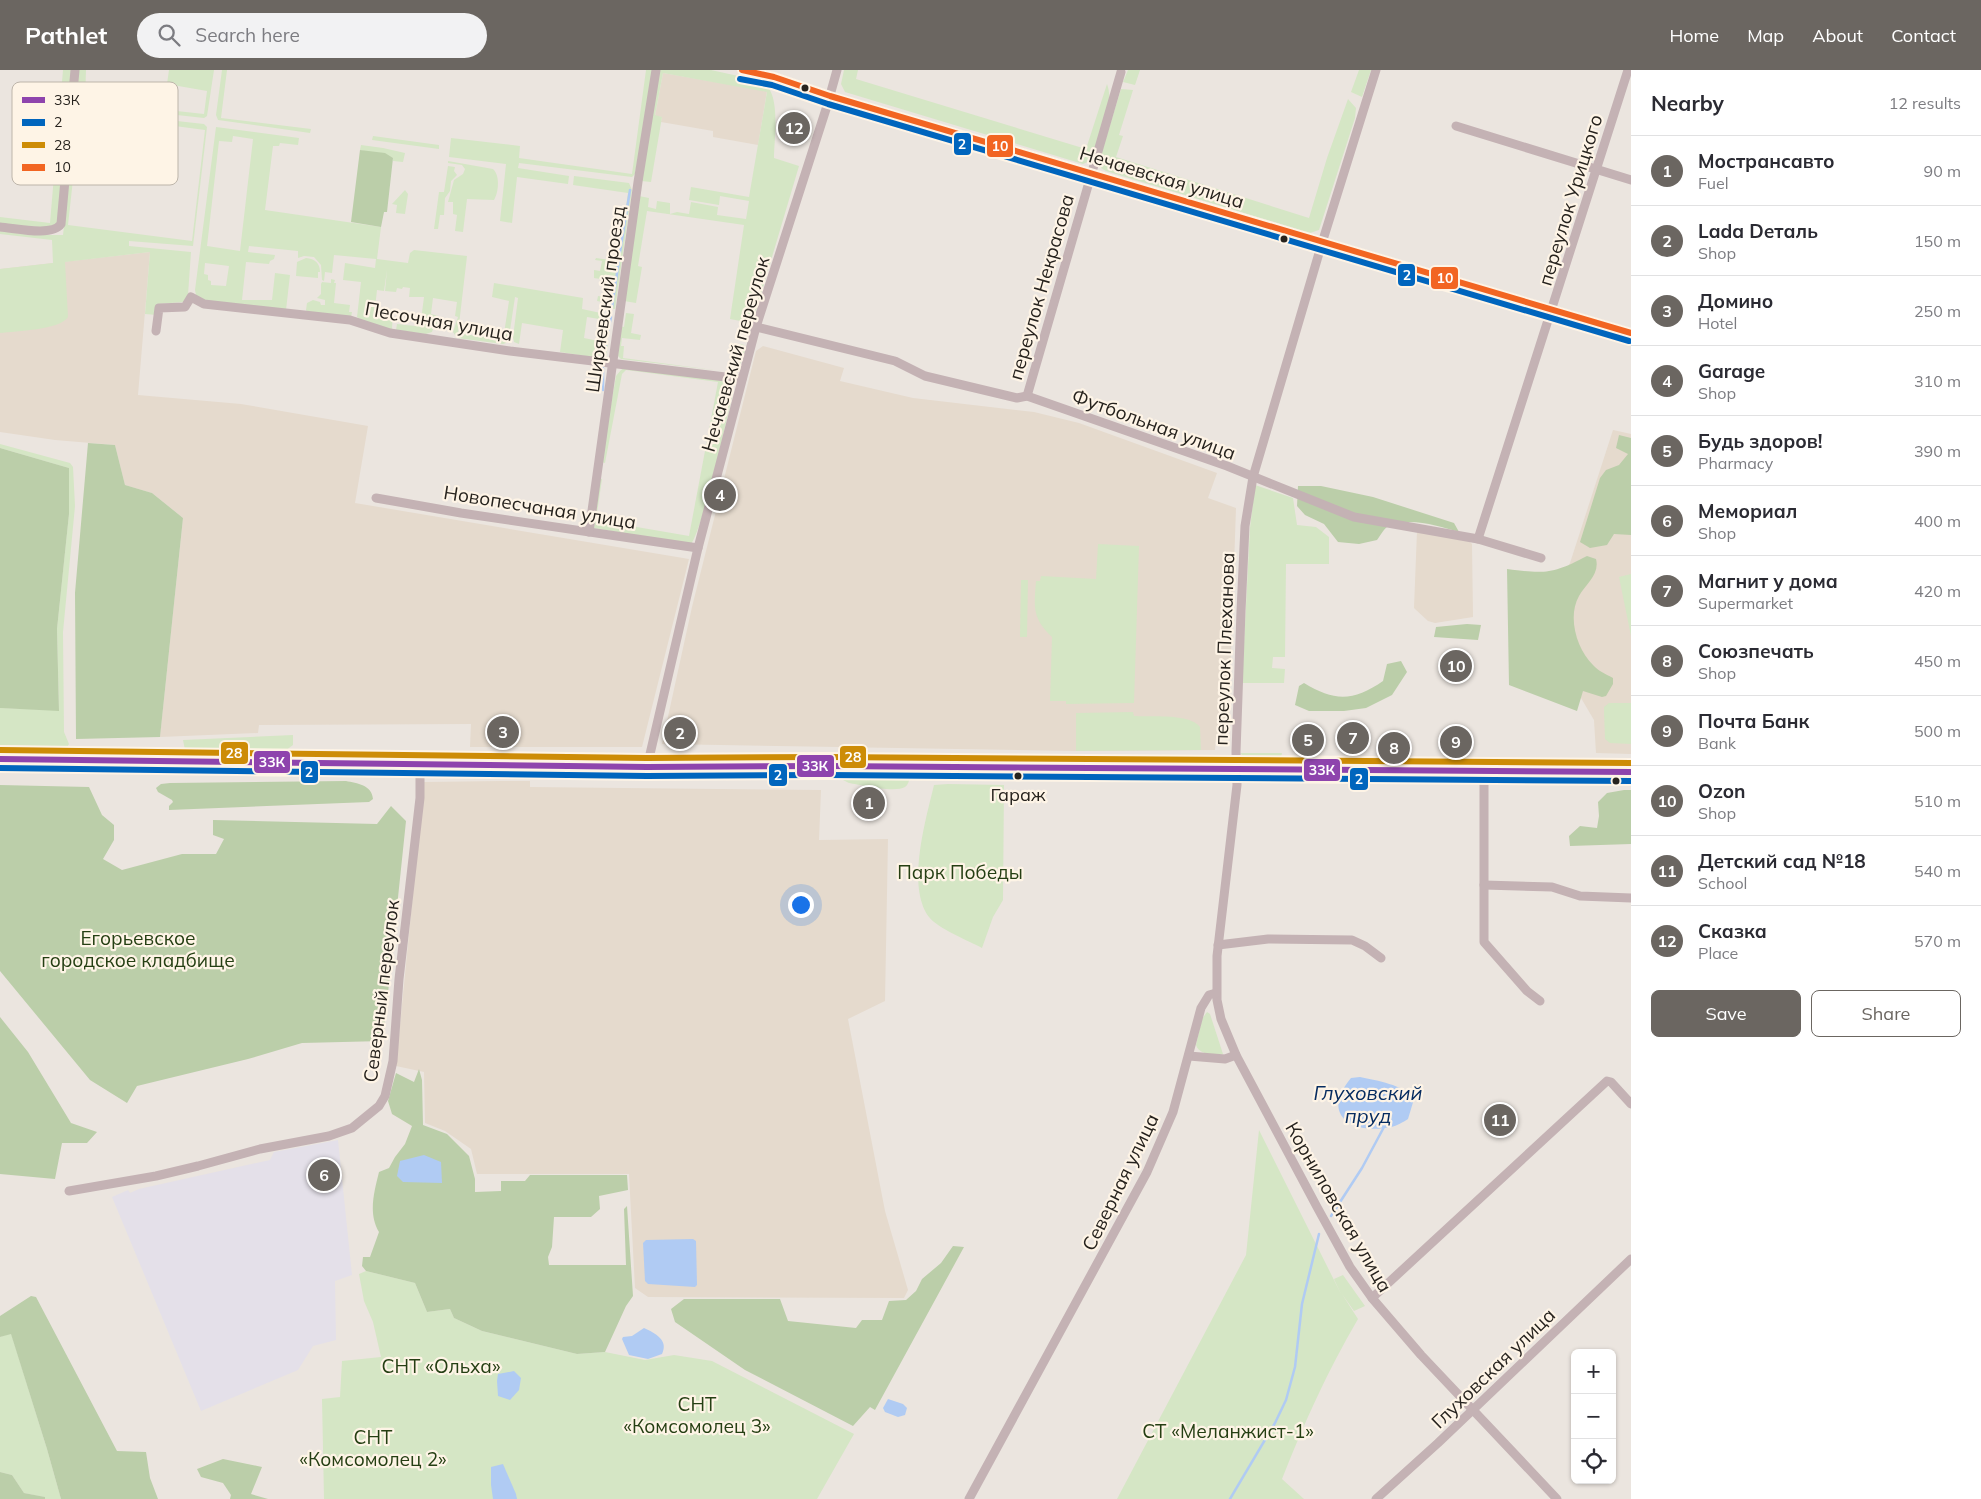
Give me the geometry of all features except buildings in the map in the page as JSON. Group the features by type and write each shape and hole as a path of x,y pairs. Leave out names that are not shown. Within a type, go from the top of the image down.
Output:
{"street":[{"name":"Ширяевский проезд","path":"589,532 642,155 656,70"},
{"name":"Нечаевская улица","path":"742,70 774,77 830,96 1322,243 1631,333"},
{"name":"Нечаевский переулок","path":"647,767 698,548 756,327 837,70"},
{"name":"переулок Плеханова","path":"1237,769 1236,737 1245,526 1253,477 1322,243 1376,70"},
{"name":"переулок Урицкого","path":"1478,539 1628,70"},
{"name":"переулок Некрасова","path":"1027,396 1121,72"},
{"path":"1456,126 1631,180"},
{"path":"0,227 52,231 58,228 63,217 66,185"},
{"name":"Песочная улица","path":"156,331 159,308 185,307 191,297 204,304 350,320 390,332 510,351 742,379"},
{"name":"Футбольная улица","path":"756,327 895,361 925,376 1017,398 1027,396 1227,466 1354,517 1478,539 1541,558"},
{"name":"Новопесчаная улица","path":"376,498 461,513 698,548"},
{"path":"0,759 647,767 1631,772"},
{"name":"Северный переулок","path":"69,1191 156,1176 260,1149 328,1136 352,1128 379,1106 385,1096 393,1061 399,979 420,798 420,764"},
{"path":"1216,993 1218,945 1234,817 1237,769"},
{"path":"1484,771 1484,942 1527,991 1540,1001"},
{"path":"1484,885 1552,887 1580,896 1631,898"},
{"path":"1218,945 1268,938 1352,940 1366,946 1381,958"},
{"name":"Корниловская улица","path":"1216,993 1221,1019 1236,1055 1350,1267 1372,1298 1421,1356 1557,1499"},
{"name":"Северная улица","path":"969,1499 1147,1172 1172,1112 1181,1078 1190,1056 1201,1008 1210,996 1216,993"},
{"path":"1190,1056 1225,1059 1236,1055"},
{"path":"1372,1298 1607,1081 1611,1082 1631,1104"},
{"name":"Глуховская улица","path":"1376,1499 1631,1260"}],"shaded area":[{"path":"663,73 767,91 758,145 713,137 713,131 661,122 662,117 655,116"},
{"path":"150,252 138,395 241,404 368,426 355,503 689,559 642,747 470,747 471,724 259,725 258,733 160,737 183,518 152,493 125,485 115,445 55,440 0,432 0,269"},
{"path":"763,346 844,368 840,381 913,398 1034,412 1079,423 1217,473 1208,498 1236,508 1228,739 1216,738 1215,750 1076,751 662,744 692,607 756,351"},
{"path":"1613,430 1631,434 1631,754 1596,753 1594,720 1535,620 1570,563"},
{"path":"1417,531 1467,539 1472,544 1473,617 1435,623 1428,621 1414,608"},
{"path":"530,781 530,787 821,790 819,840 888,839 885,1001 848,1019 885,1211 908,1290 904,1298 648,1297 635,1288 629,1174 477,1174 471,1149 445,1131 425,1123 424,1072 396,1066 424,782"},
{"path":"338,1140 352,1275 335,1281 336,1340 313,1346 298,1370 201,1411 112,1197 128,1190 130,1193 139,1189 270,1160 274,1152"}],"green space":[{"path":"63,70 72,70 71,82 62,82"},
{"path":"79,70 86,70 86,82 78,82"},
{"path":"169,70 214,70 207,116 204,118 178,115 178,111 204,114 207,91 178,86 178,82 167,82"},
{"path":"222,70 227,70 221,118 311,129 310,133 218,120 216,115"},
{"path":"646,70 653,70 635,174 632,177 519,163 518,168 569,176 568,184 517,177 512,223 500,221 506,164 449,157 451,138 520,146 519,158 632,174"},
{"path":"659,70 711,70 761,81 768,86 774,104 774,158 799,166 751,323 730,319 744,225 647,211 638,266 642,267 636,303 624,301 639,196 649,198 648,207 656,209 657,201 670,203 670,214 677,212 689,214 691,202 718,207 717,215 746,219 749,201 720,196 719,205 689,200 691,187 749,197 767,92 663,73 655,115 662,117 651,182 641,181"},
{"path":"844,70 858,70 856,79 1086,149 1107,84 1109,92 1108,111 1092,157 1090,161 1083,164 845,92 841,84"},
{"path":"1128,70 1140,70 1135,85 1123,82"},
{"path":"1359,70 1371,70 1362,97 1351,92"},
{"path":"1121,89 1133,90 1119,135 1123,136 1116,157 1309,218 1327,158 1348,99 1356,108 1355,118 1319,230 1310,233 1101,168 1099,161"},
{"path":"178,121 204,124 207,127 193,246 129,241 129,246 191,252 188,295 184,302 157,304 157,315 145,314 150,252 65,262 68,317 56,325 0,333 0,269 53,263 52,240 0,234 0,231 32,235 63,235 69,185 72,185 68,225 192,241 205,130 178,126"},
{"path":"216,127 299,138 298,145 280,143 279,146 273,146 265,210 381,227 377,259 408,263 410,253 414,250 467,256 458,333 503,340 509,301 492,297 494,283 583,298 582,309 610,315 607,333 603,332 605,320 587,317 584,338 608,343 606,358 560,352 563,330 522,323 519,344 514,342 518,298 515,297 509,337 506,343 503,344 457,338 453,332 458,317 455,316 457,302 433,298 431,314 438,316 436,330 433,329 432,332 426,334 396,330 397,324 415,326 416,320 421,320 424,297 409,297 410,288 397,288 396,292 385,291 387,270 384,291 377,290 375,308 393,310 392,329 374,327 357,317 361,282 343,280 345,263 375,268 376,259 334,255 332,273 325,272 324,281 322,280 321,265 314,257 304,256 298,258 298,251 249,246 248,252 275,255 269,264 246,262 242,300 272,300 275,273 290,275 286,310 201,300 196,295 195,290","holes":["233,136 253,139 240,251 207,246 219,141 232,142","205,263 229,266 226,286 211,285 208,275 204,274"]},
{"path":"373,136 439,145 439,149 372,140"},
{"path":"361,145 405,153 403,162 393,161 393,158 360,150"},
{"path":"360,150 385,153 393,158 387,212 384,212 381,227 351,222"},
{"path":"448,161 493,169 498,179 498,188 494,200 467,199 463,232 455,231 457,215 453,214 453,202 448,202 454,180 463,174 465,169 462,165 448,163"},
{"path":"448,166 455,167 454,171 457,175 451,181 450,191 445,198 444,215 440,215 438,229 434,229 439,192 444,192"},
{"path":"574,176 629,183 632,190 615,309 607,308 608,303 597,301 598,296 611,298 613,281 594,278 594,270 600,271 602,261 595,260 596,258 618,261 628,193 573,185"},
{"path":"53,185 61,185 58,222 50,228 0,224 0,217 50,223"},
{"path":"405,190 408,194 405,214 396,213 397,205 392,204"},
{"path":"306,258 314,260 318,264 320,272 318,272 318,278 296,276 297,262"},
{"path":"331,279 335,280 334,283 336,283 334,303 350,305 349,312 352,312 351,317 307,312 307,303 313,300 320,302 321,305 325,305 325,300 317,298 321,294 322,282 331,283"},
{"path":"626,313 634,314 631,333 641,335 640,340 622,338 621,346 624,346 623,358 721,371 621,359 618,356 620,326 624,327"},
{"path":"741,344 744,345 745,351 739,367 734,371 732,364 733,356"},
{"path":"626,367 731,381 733,393 714,474 701,520 690,545 594,528 598,478 602,479 596,520 689,536 718,382 626,370 622,374 605,463 601,462 616,376"},
{"path":"1619,435 1631,438 1631,535 1614,534 1607,545 1590,548 1580,542 1600,478 1606,470 1619,465 1628,454 1616,448"},
{"path":"88,443 115,445 125,485 152,493 183,518 160,737 76,739 75,593"},
{"path":"0,444 70,463 73,467 75,506 63,632 64,732 69,744 67,747 0,745 0,708 59,710 57,629 69,514 69,468 0,448"},
{"path":"0,448 69,468 69,514 57,629 59,711 0,708"},
{"path":"1255,485 1293,498 1297,525 1316,527 1329,537 1329,564 1286,564 1285,657 1273,657 1272,668 1285,669 1284,683 1242,683 1250,528"},
{"path":"1298,486 1321,486 1373,497 1454,523 1459,532 1423,523 1404,522 1387,527 1377,540 1359,544 1338,542 1324,524 1305,515 1297,506"},
{"path":"1098,544 1139,546 1134,703 1066,704 1066,701 1050,701 1052,637 1041,624 1036,612 1036,581 1040,581 1041,576 1096,579"},
{"path":"1587,556 1596,559 1597,564 1592,579 1579,596 1576,604 1574,614 1575,633 1587,659 1597,669 1613,678 1613,684 1606,696 1602,697 1583,691 1577,711 1509,685 1507,569 1531,572 1549,571 1566,566"},
{"path":"1631,574 1631,636 1619,577"},
{"path":"1021,580 1028,580 1027,637 1020,637"},
{"path":"1467,624 1481,625 1478,640 1434,637 1436,627"},
{"path":"1401,661 1407,672 1392,695 1366,708 1344,711 1309,711 1295,705 1299,686 1304,683 1325,694 1344,697 1353,695 1373,688 1383,681 1387,664"},
{"path":"1609,703 1631,703 1631,744 1610,743 1605,739 1604,707"},
{"path":"1133,712 1134,716 1179,718 1195,723 1200,727 1201,750 1076,751 1076,713"},
{"path":"293,735 293,745 285,751 190,752 185,750 183,740"},
{"path":"1240,753 1282,753 1278,759 1246,759"},
{"path":"846,774 907,774 910,777 905,787 886,789 849,783 843,780 842,776"},
{"path":"346,781 367,788 372,794 373,799 369,802 169,810 169,806 173,802 172,800 158,792 156,788 161,784 170,783"},
{"name":"Егорьевское городское кладбище","path":"0,785 89,787 102,815 114,825 114,840 103,859 122,870 182,854 216,854 224,839 213,835 213,820 377,824 391,806 406,821 383,1041 302,1043 248,1059 137,1086 127,1103 90,1080 0,971"},
{"name":"Парк Победы","path":"934,785 1004,785 1003,900 993,917 982,948 946,930 933,921 922,904 918,871 923,834"},
{"path":"1631,790 1631,844 1570,846 1569,836 1580,826 1597,828 1599,816 1598,802 1607,793"},
{"path":"1207,1012 1210,1014 1223,1054 1203,1053 1196,1045 1202,1019"},
{"path":"0,1017 28,1052 71,1123 97,1132 87,1143 62,1143 55,1179 0,1174"},
{"path":"419,1069 422,1080 423,1125 447,1134 469,1156 475,1179 475,1192 501,1191 501,1181 525,1181 530,1175 627,1175 628,1190 599,1196 600,1209 591,1217 554,1217 552,1247 548,1257 549,1265 626,1265 624,1209 627,1206 633,1296 626,1306 605,1352 577,1354 482,1331 454,1318 450,1309 427,1312 415,1283 366,1271 362,1266 363,1257 370,1257 379,1232 373,1210 379,1172 389,1168 405,1144 412,1126 392,1114 388,1101 396,1073 414,1082"},
{"name":"СТ «Меланжист-1»","path":"1259,1130 1341,1294 1334,1279 1343,1275 1365,1306 1354,1311 1342,1294 1358,1319 1317,1397 1282,1479 1304,1499 1117,1499 1246,1255"},
{"path":"953,1246 964,1247 875,1410 870,1407 853,1426 745,1370 675,1322 671,1309 684,1299 780,1299 788,1321 856,1328 862,1320 882,1320 889,1301 906,1300 916,1291 922,1279 941,1263"},
{"path":"366,1271 415,1283 427,1312 450,1309 454,1318 482,1331 577,1354 605,1352 645,1360 674,1355 712,1361 854,1434 817,1499 324,1499 322,1399 340,1397 342,1361 381,1357 373,1322 364,1301 359,1274"},
{"path":"31,1296 36,1297 117,1451 146,1452 150,1478 158,1499 61,1499 11,1334 0,1337 0,1316"},
{"path":"11,1333 61,1499 45,1499 44,1497 24,1493 12,1475 0,1472 0,1337"},
{"path":"223,1459 262,1467 251,1494 268,1499 230,1499 231,1495 223,1483 201,1477 197,1469"},
{"path":"0,1472 12,1475 24,1493 45,1497 45,1499 0,1499"}],"water":[{"name":"Глуховский пруд","path":"1360,1077 1389,1084 1409,1094 1414,1099 1408,1119 1400,1124 1377,1129 1354,1125 1345,1120 1340,1112 1339,1103 1342,1091 1351,1078"},
{"path":"424,1155 441,1162 442,1183 403,1182 397,1176 400,1161"},
{"path":"693,1239 696,1241 697,1285 695,1287 648,1284 645,1281 643,1243 646,1240"},
{"path":"644,1328 660,1338 664,1345 662,1354 648,1359 629,1355 622,1339 623,1337 632,1336"},
{"path":"514,1371 521,1378 519,1390 510,1400 498,1396 498,1374"},
{"path":"888,1399 903,1404 907,1408 905,1415 898,1417 885,1412 883,1408"},
{"path":"503,1464 517,1499 493,1499 491,1467"}],"waterway":[{"path":"620,252 630,190"},
{"path":"612,307 619,260"},
{"path":"608,331 611,317"},
{"path":"604,357 606,343"},
{"path":"603,368 603,390"},
{"path":"1331,1216 1362,1168 1384,1127"},
{"path":"1230,1499 1275,1423 1286,1400 1295,1367 1302,1304 1319,1234"}],"transit line":[{"name":"10","path":"742,70 774,77 830,96 1631,333"},
{"name":"2","path":"740,79 772,85 828,104 1629,341"},
{"name":"28","path":"0,750 647,758 827,757 1631,763"},
{"name":"33К","path":"0,759 647,767 827,766 1631,772"},
{"name":"2","path":"0,768 647,776 827,775 1631,781"}],"place":[{"name":"Сказка","path":"794,128"},
{"name":"Garage","path":"720,495"},
{"name":"Ozon","path":"1456,666"},
{"name":"Домино","path":"503,732"},
{"name":"Lada Dеталь","path":"680,733"},
{"name":"Магнит у дома","path":"1353,738"},
{"name":"Будь здоров!","path":"1308,740"},
{"name":"Почта Банк","path":"1456,742"},
{"name":"Союзпечать","path":"1394,748"},
{"name":"Гараж","path":"1018,776"},
{"name":"Мострансавто","path":"869,803"},
{"name":"Детский сад №18","path":"1500,1120"},
{"name":"Мемориал","path":"324,1175"}],"park label":[{"name":"СНТ «Ольха»","path":"441,1366"},
{"name":"СНТ «Комсомолец 3»","path":"697,1415"},
{"name":"СНТ «Комсомолец 2»","path":"373,1448"}]}
